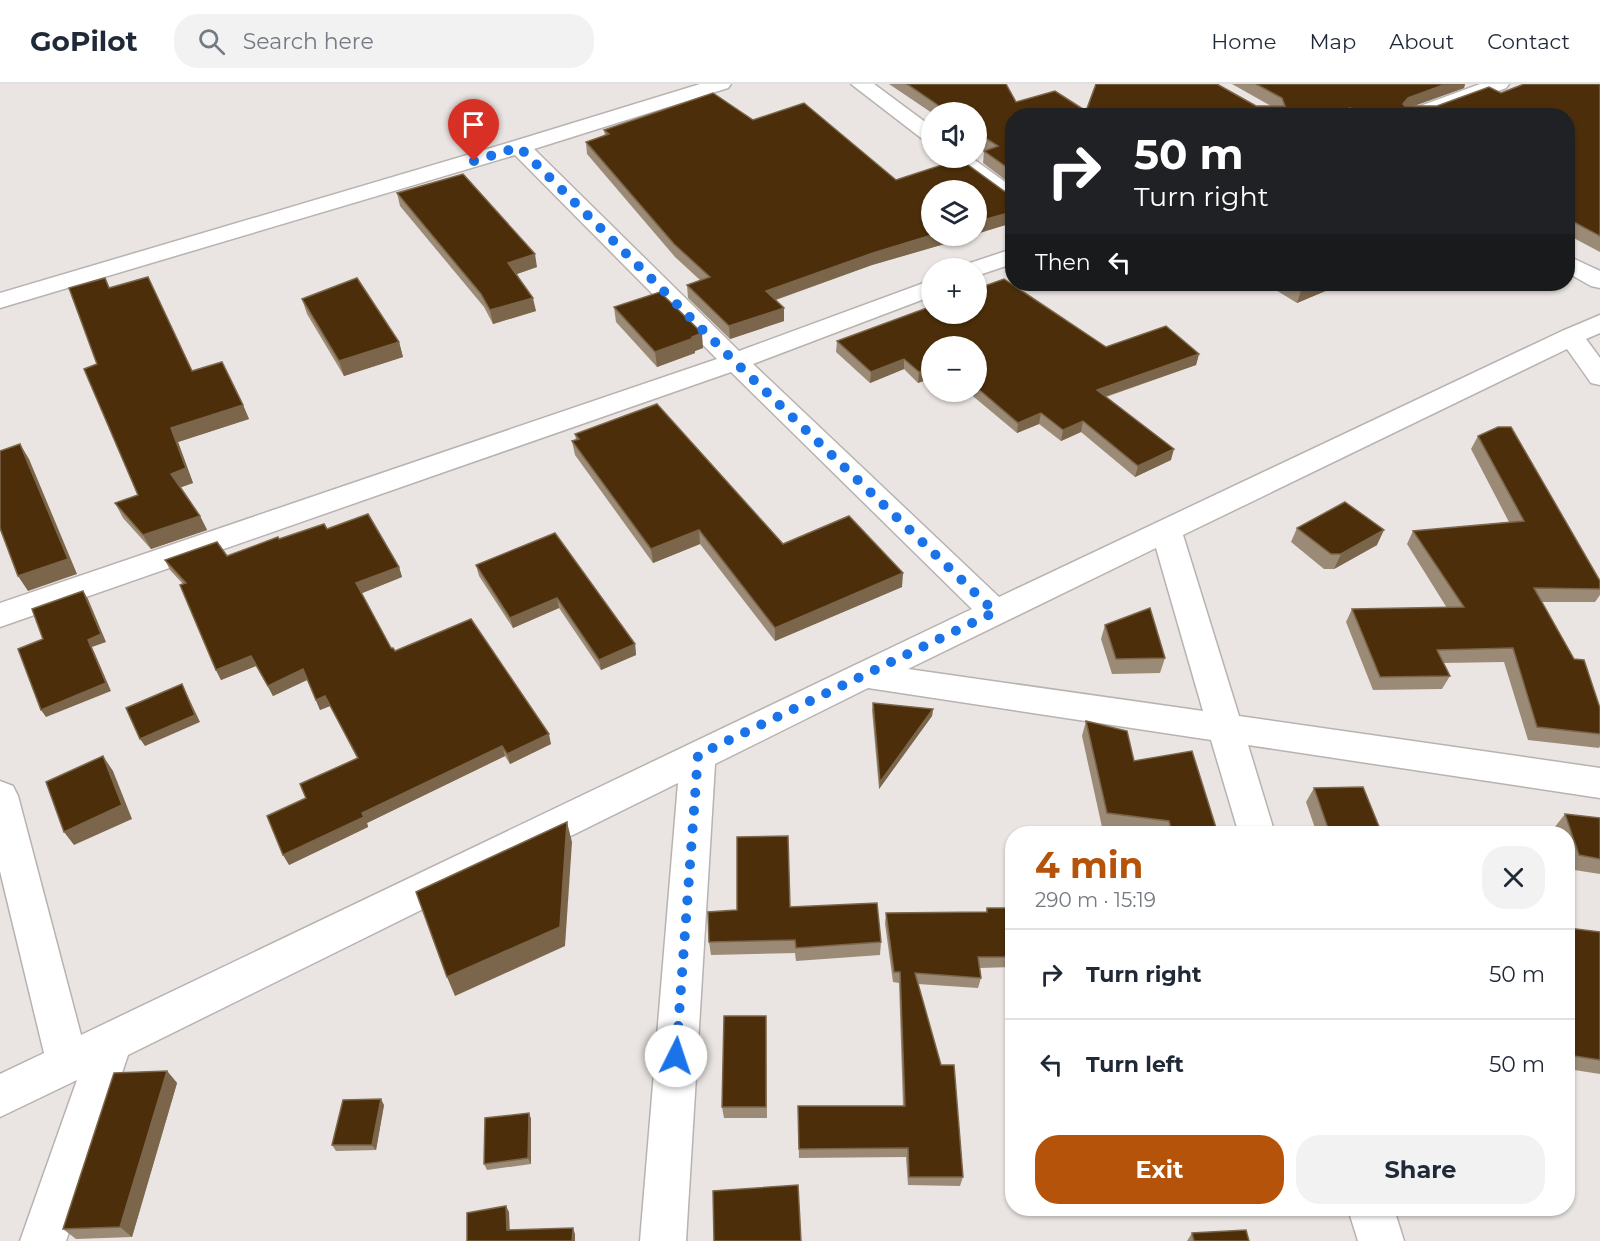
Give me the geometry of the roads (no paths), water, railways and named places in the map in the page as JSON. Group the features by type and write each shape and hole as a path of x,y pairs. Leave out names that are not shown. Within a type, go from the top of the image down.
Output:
{"street":[{"path":"0,301 519,147 721,84"},
{"path":"861,84 921,128"},
{"path":"1433,108 1494,85"},
{"path":"519,147 735,362 995,612"},
{"path":"973,168 1005,192"},
{"path":"987,265 1005,259"},
{"path":"1575,267 1600,281"},
{"path":"0,615 735,362 921,291"},
{"path":"0,1096 698,755 1585,329 1600,377"},
{"path":"1166,530 1255,826"},
{"path":"864,675 1600,783"},
{"path":"663,1241 698,755"},
{"path":"0,796 67,1062"},
{"path":"43,1241 112,1041"},
{"path":"1373,1216 1381,1241"}]}
